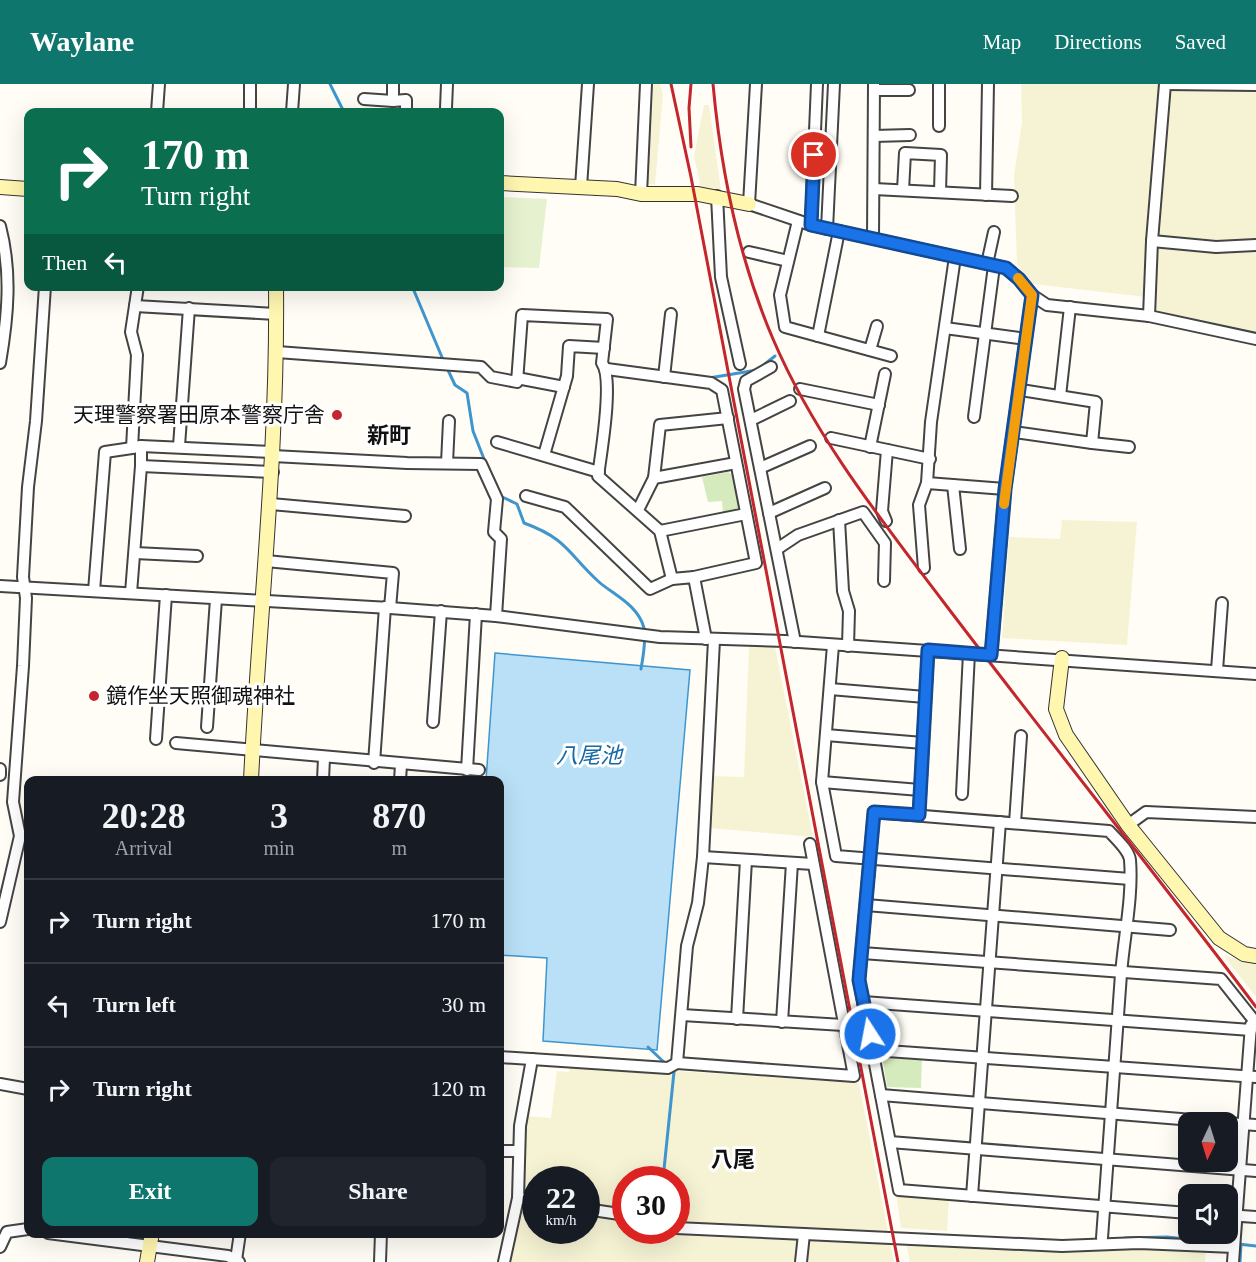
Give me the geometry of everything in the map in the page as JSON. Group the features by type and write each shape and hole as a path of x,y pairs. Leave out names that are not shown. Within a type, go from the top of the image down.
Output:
{"street":[{"path":"157,108 159,84"},
{"path":"250,84 250,108"},
{"path":"292,108 294,84"},
{"path":"393,84 393,101"},
{"path":"446,108 447,84"},
{"path":"581,187 588,84"},
{"path":"641,194 646,84"},
{"path":"749,204 756,84"},
{"path":"811,225 817,84"},
{"path":"827,229 834,84"},
{"path":"939,84 939,126"},
{"path":"986,195 988,84"},
{"path":"1149,316 1152,241 1165,84 1256,86"},
{"path":"873,238 874,87 909,90"},
{"path":"364,99 406,100 406,108"},
{"path":"874,136 910,135"},
{"path":"903,190 905,153 941,154 940,192"},
{"path":"504,183 617,189 641,194 717,196 827,229 1006,268 1032,295 1047,305 1149,316 1256,339"},
{"path":"0,187 24,189"},
{"path":"874,189 1012,196"},
{"path":"717,196 721,277 740,364"},
{"path":"798,221 780,295 785,327 891,356"},
{"path":"0,226 8,257 8,294 0,363"},
{"path":"818,336 839,231"},
{"path":"974,417 985,333 994,232"},
{"path":"1152,241 1216,247 1256,245"},
{"path":"749,252 788,261"},
{"path":"924,568 919,505 927,483 931,422 955,257"},
{"path":"0,922 20,836 13,802 23,666 26,598 23,587 28,487 36,421 45,291"},
{"path":"131,593 141,466 136,447 137,355 131,332 137,291"},
{"path":"251,776 273,472 277,352 276,291"},
{"path":"991,655 1005,489 1021,390 1032,295"},
{"path":"135,306 276,314"},
{"path":"1060,396 1071,307"},
{"path":"179,446 189,308"},
{"path":"664,374 671,314"},
{"path":"277,352 481,367 491,377 517,381 522,315 607,319 602,363 607,369 606,413 598,476 660,531 672,579"},
{"path":"870,350 877,326"},
{"path":"945,328 1026,339"},
{"path":"544,455 564,387 569,346 604,348"},
{"path":"771,367 746,381 744,389 795,642"},
{"path":"526,496 565,507 650,589 672,579 694,577 756,563 722,390 711,383 664,374 607,369"},
{"path":"870,447 885,374"},
{"path":"517,378 564,387"},
{"path":"800,389 879,405"},
{"path":"1021,390 1096,402 1092,443"},
{"path":"751,420 790,401"},
{"path":"638,510 654,478 660,425 728,418"},
{"path":"447,463 449,421"},
{"path":"1014,432 1129,447"},
{"path":"831,438 930,459"},
{"path":"497,442 599,472"},
{"path":"94,591 105,452 136,447 179,446 273,454 481,464 497,499 494,532 501,539 496,615"},
{"path":"760,468 810,446"},
{"path":"886,521 882,511 887,450"},
{"path":"654,478 736,463"},
{"path":"141,466 273,472"},
{"path":"927,483 1005,489"},
{"path":"954,485 960,549"},
{"path":"769,513 825,488"},
{"path":"271,504 405,516"},
{"path":"777,549 798,535 863,512 885,543 884,582"},
{"path":"660,531 746,514"},
{"path":"839,520 843,591 849,611 848,646"},
{"path":"135,553 197,556"},
{"path":"266,561 393,573 374,763"},
{"path":"677,1063 687,946 698,903 702,857 710,639 694,577"},
{"path":"0,586 262,602 388,607 496,615 660,637 795,642 1062,658 1256,674"},
{"path":"156,738 166,595"},
{"path":"207,726 216,599"},
{"path":"1217,670 1222,603"},
{"path":"433,722 441,611"},
{"path":"467,770 476,614"},
{"path":"833,645 822,782 836,856 1130,879"},
{"path":"919,815 928,650"},
{"path":"962,794 969,653"},
{"path":"1062,658 1056,709 1066,735 1128,825 1219,938 1245,954 1256,956"},
{"path":"830,689 925,697"},
{"path":"826,735 923,743"},
{"path":"1015,823 1021,736"},
{"path":"176,743 374,763 479,770"},
{"path":"322,776 324,758"},
{"path":"400,776 401,765"},
{"path":"447,776 448,768"},
{"path":"0,769 0,775"},
{"path":"822,782 920,790"},
{"path":"1102,1238 1104,1207 1112,1114 1121,973 1130,879 1130,856 1109,831 874,812 859,980 899,1190 1104,1207 1178,1212"},
{"path":"1128,825 1146,812 1256,817"},
{"path":"972,1196 1000,822"},
{"path":"504,1057 668,1068 677,1063 854,1076 810,844"},
{"path":"702,857 813,864"},
{"path":"737,1019 746,860"},
{"path":"782,1022 792,863"},
{"path":"866,904 1170,930"},
{"path":"862,953 1221,979 1253,1024 1252,1077 1244,1124 1238,1185"},
{"path":"863,1002 1118,1020 1253,1024"},
{"path":"682,1015 843,1025"},
{"path":"873,1050 1252,1077"},
{"path":"504,1262 518,1198 518,1151 532,1059"},
{"path":"0,1083 24,1088"},
{"path":"881,1095 1178,1119"},
{"path":"1238,1124 1256,1125"},
{"path":"890,1142 974,1151 1256,1171"},
{"path":"504,1151 518,1151"},
{"path":"518,1198 522,1199"},
{"path":"1238,1216 1256,1217"},
{"path":"690,1229 1062,1246 1139,1243 1234,1247"},
{"path":"0,1247 7,1232 24,1230"},
{"path":"801,1262 804,1234"},
{"path":"134,1238 151,1239 228,1256 238,1261 240,1238"},
{"path":"380,1262 381,1238"},
{"path":"147,1262 151,1239"},
{"path":"1233,1262 1234,1244"}],"shaded area":[{"path":"650,84 660,84 663,94 655,185 641,183"},
{"path":"1021,84 1161,84 1146,297 1033,284 1017,265 1014,175 1022,122"},
{"path":"1170,88 1256,89 1256,242 1218,244 1158,238 1166,112"},
{"path":"704,105 709,105 721,190 701,187 694,156"},
{"path":"1156,245 1256,247 1256,334 1158,313 1155,307"},
{"path":"1062,520 1137,522 1127,645 1002,638 1009,537 1060,539"},
{"path":"749,646 775,647 813,837 709,828 712,776 744,777"},
{"path":"1224,956 1256,962 1256,997"},
{"path":"570,1064 859,1083 894,1262 510,1262 522,1207 522,1244 600,1244 600,1166 524,1166 526,1116 551,1118 557,1071 569,1072"},
{"path":"896,1194 949,1198 947,1231 901,1228"},
{"path":"906,1243 1112,1251 1149,1246 1206,1250 1205,1262 910,1262"}],"green space":[{"path":"504,197 547,199 539,268 504,267"},
{"path":"728,472 734,476 739,506 736,511 723,513 722,501 708,502 702,477"},
{"path":"882,1054 922,1057 921,1088 887,1087"}],"water":[{"name":"八尾池","path":"495,653 690,670 657,1050 543,1041 547,958 504,955 504,776 486,776"}],"waterway":[{"path":"330,84 342,108"},
{"path":"414,291 444,362"},
{"path":"709,378 757,370 775,356"},
{"path":"447,368 455,385 467,393 473,431 486,464"},
{"path":"498,495 517,504 524,523 559,541 599,582 637,613 645,632 641,669"},
{"path":"648,1047 667,1065"},
{"path":"664,1166 674,1072 672,1070"},
{"path":"499,1262 507,1227"},
{"path":"1125,1238 1178,1238"},
{"path":"1238,1244 1256,1246"},
{"path":"1240,1262 1241,1244"}],"railway":[{"path":"671,84 691,177 898,1262"},
{"path":"691,84 689,108 691,147"},
{"path":"713,84 726,182 750,277 773,339 808,409 849,474 895,538 1256,1007"}],"slow traffic":[{"path":"1004,504 1032,295 1018,278"}],"place":[{"name":"天理警察署田原本警察庁舎","path":"337,415"},
{"name":"鏡作坐天照御魂神社","path":"94,696"}],"district":[{"name":"新町","path":"389,435"},
{"name":"八尾","path":"733,1159"}],"route":[{"path":"814,155 811,225 1006,268 1032,295 1021,390 1005,489 991,655 928,650 919,815 874,812 859,980 870,1034"}]}
